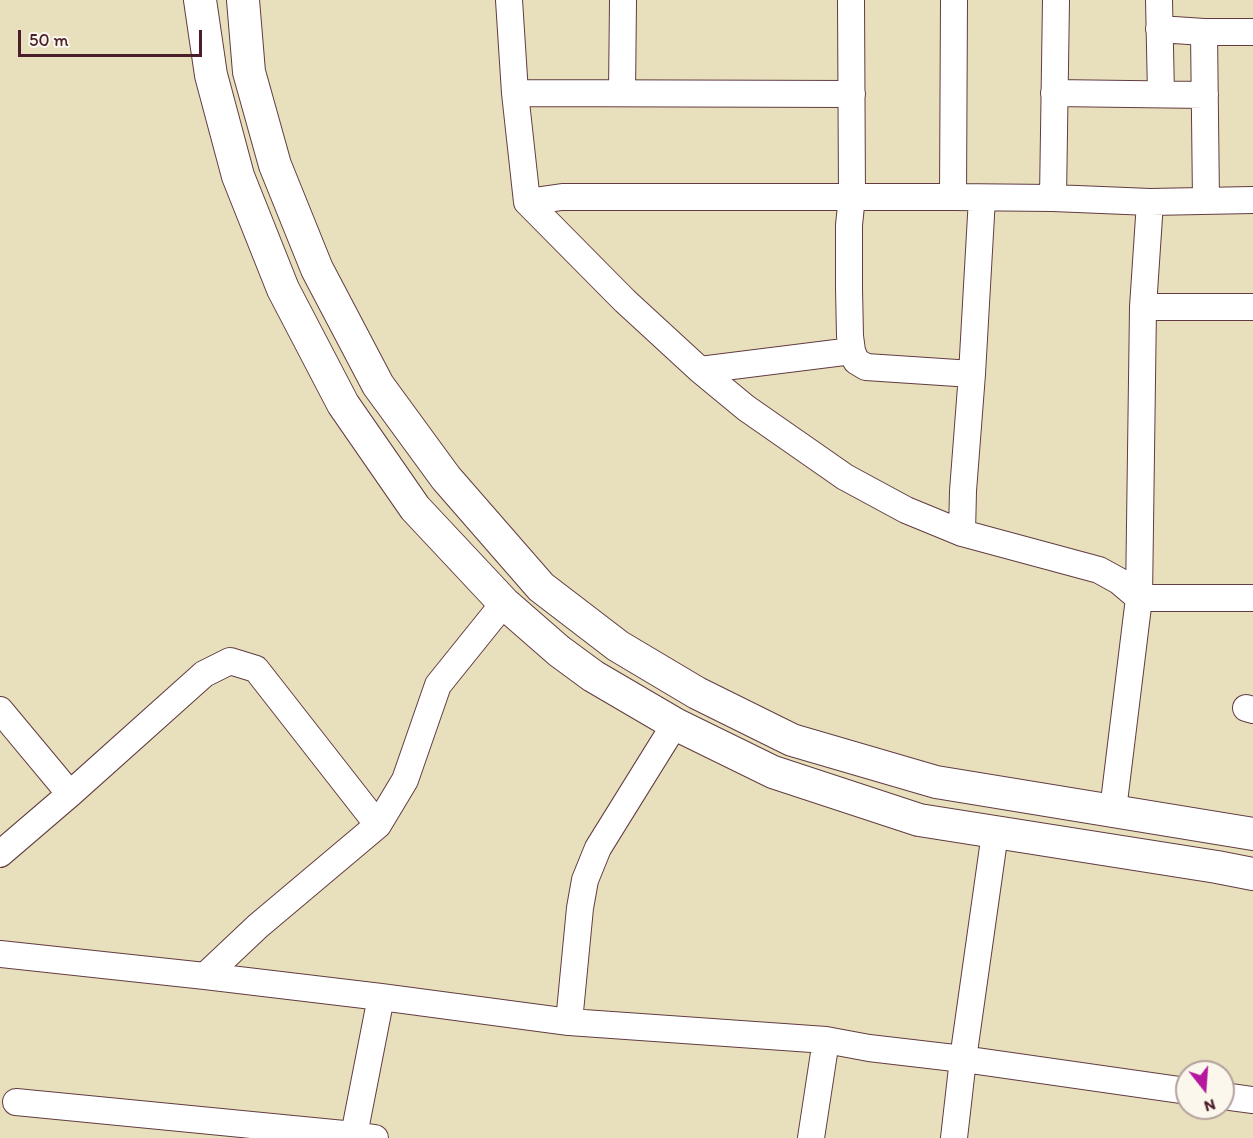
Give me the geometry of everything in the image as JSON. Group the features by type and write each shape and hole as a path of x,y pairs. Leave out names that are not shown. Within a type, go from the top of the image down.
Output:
{"main road":[{"path":"200,0 211,75 238,176 282,289 343,404 415,508 504,603 560,651 593,676 675,724 773,772 919,820 1253,874"},
{"path":"243,0 249,72 274,165 317,269 378,384 446,477 541,587 618,646 696,693 792,740 936,782 1253,834"},
{"path":"282,289 317,269"},
{"path":"822,788 835,752"}],"street":[{"path":"509,0 515,93 527,202 625,301 700,370 746,408 845,477 906,510 962,532 1099,570 1119,581 1139,598 1253,598"},
{"path":"622,0 622,93"},
{"path":"851,0 852,196 849,225 849,288 852,351 856,361 866,367 972,374"},
{"path":"953,197 954,0"},
{"path":"1053,198 1056,0"},
{"path":"1159,0 1161,94"},
{"path":"1159,29 1253,32"},
{"path":"1204,32 1206,201"},
{"path":"515,93 852,94"},
{"path":"1054,93 1204,95"},
{"path":"527,202 562,197 852,196 1053,198 1150,202 1253,200"},
{"path":"962,532 982,198"},
{"path":"1113,810 1139,598 1143,307 1150,202"},
{"path":"1143,307 1253,307"},
{"path":"700,370 852,351"},
{"path":"205,976 258,926 378,825 405,780 438,685 504,603"},
{"path":"0,854 204,674 230,661 256,669 378,825"},
{"path":"0,710 70,794"},
{"path":"569,1022 579,908 585,880 598,848 675,724"},
{"path":"954,1138 995,833"},
{"path":"0,954 381,997 569,1022 826,1040 869,1048 1175,1089"},
{"path":"16,1102 361,1137 381,997"},
{"path":"811,1138 826,1040"},
{"path":"1235,1098 1253,1100"}]}
